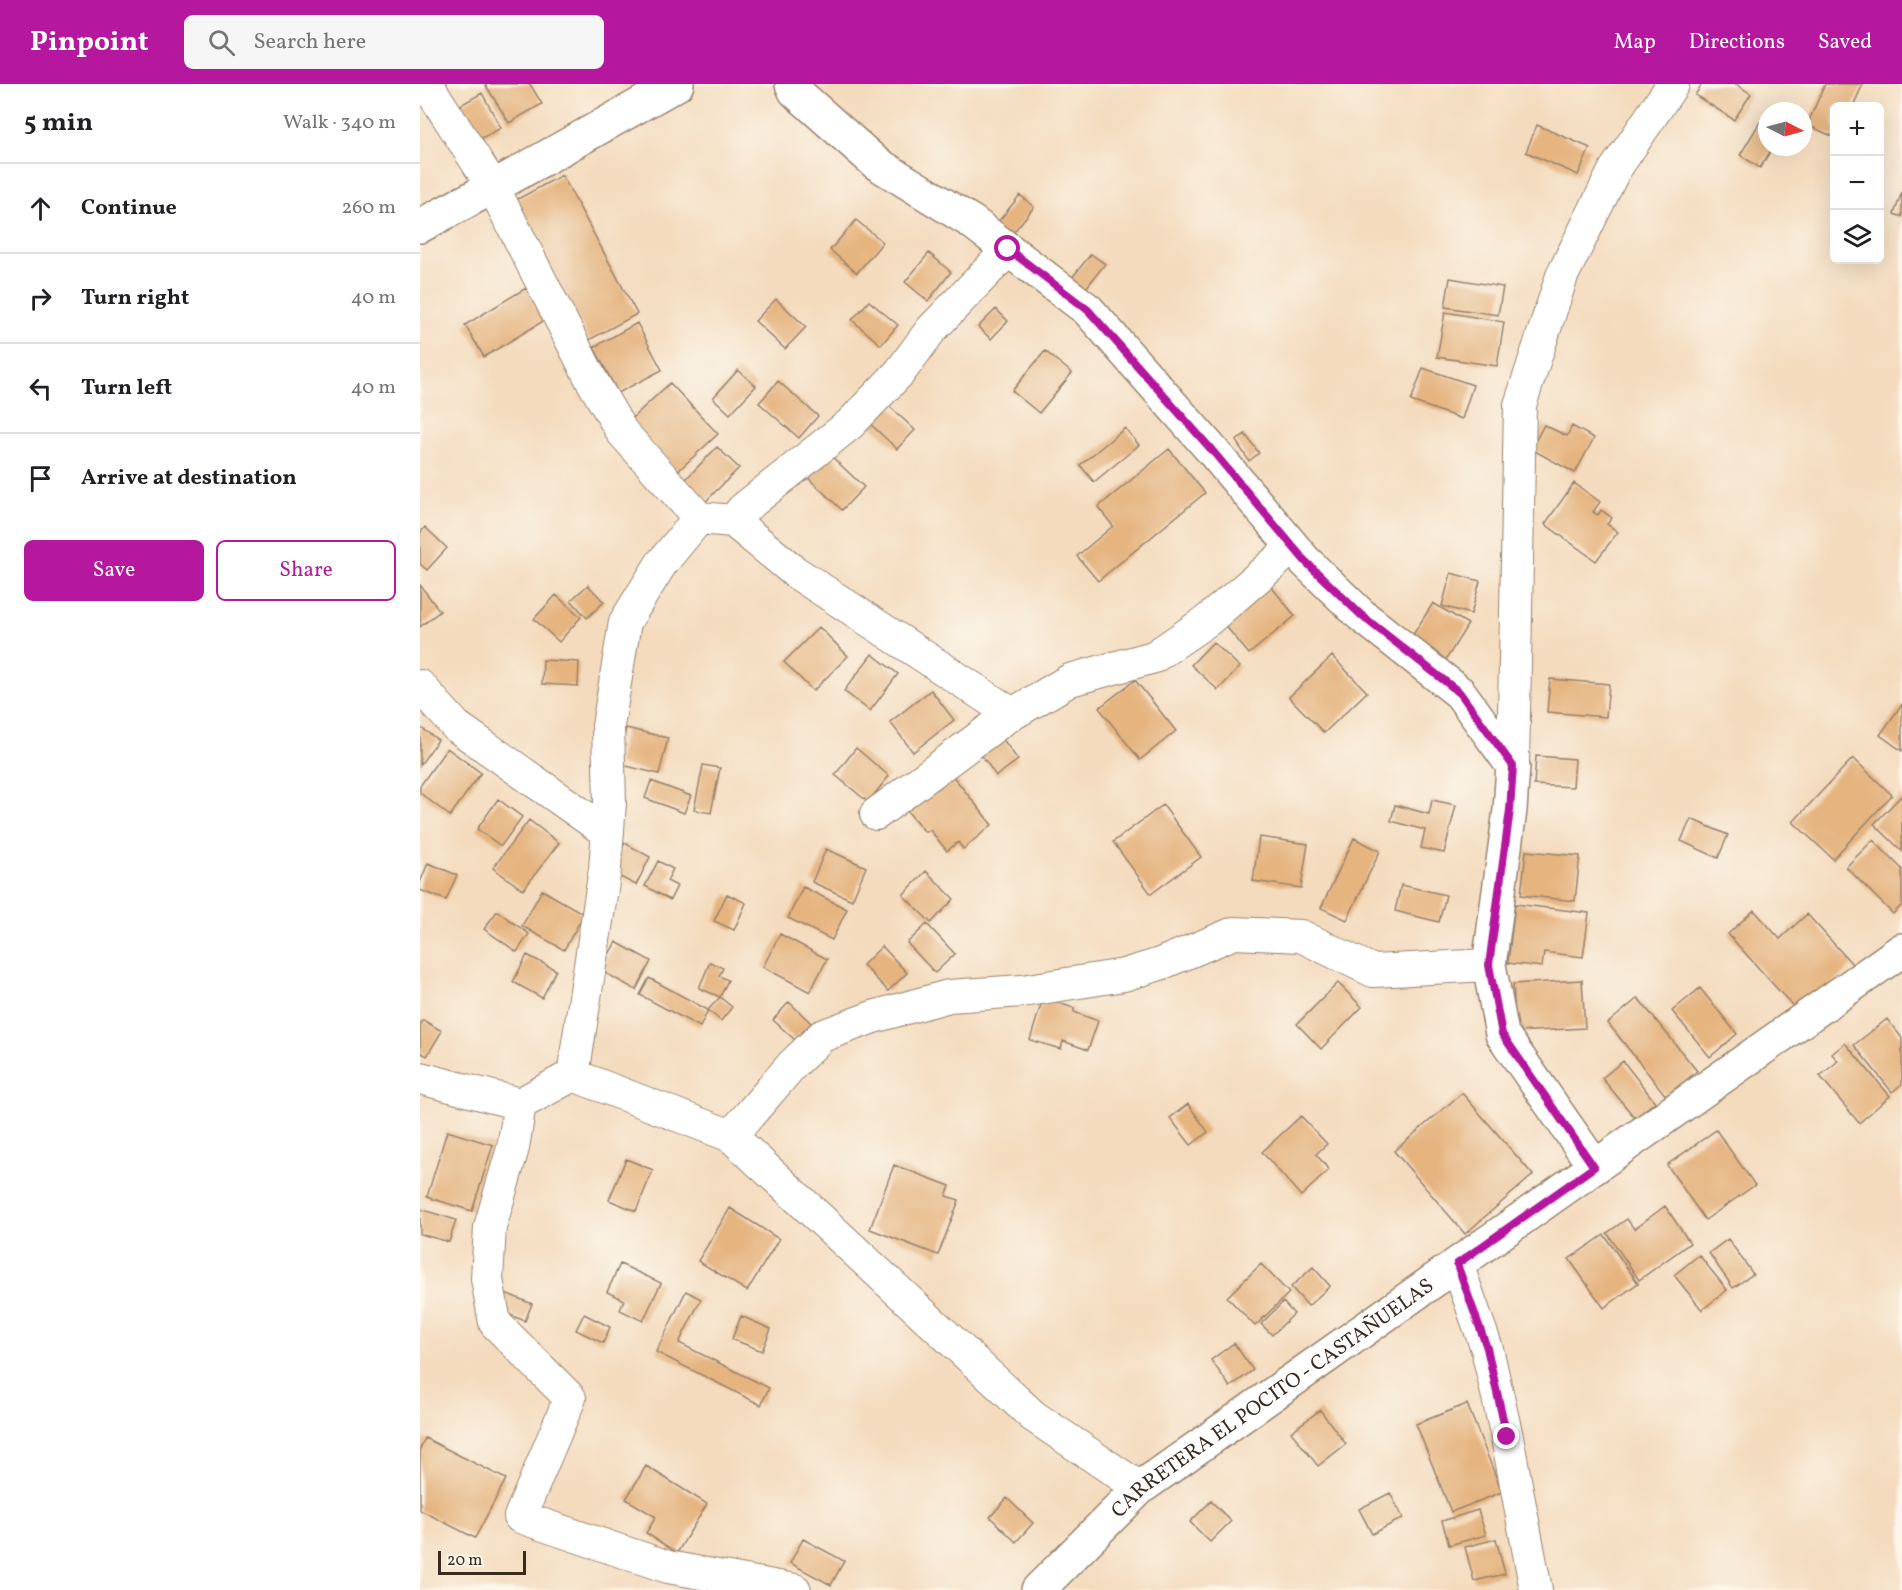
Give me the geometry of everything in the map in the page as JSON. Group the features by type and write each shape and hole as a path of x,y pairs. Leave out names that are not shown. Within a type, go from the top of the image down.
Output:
{"street":[{"path":"427,84 493,188 591,379 622,432 699,518 733,521 795,572 1012,714"},
{"path":"420,226 493,188 677,84"},
{"path":"792,84 795,91 876,163 972,222 1088,310 1210,448 1293,547 1361,615 1460,693 1513,766"},
{"path":"1594,1167 1502,1034 1489,965 1510,810 1513,766 1520,405 1562,276 1614,171 1673,84"},
{"path":"733,521 743,509 850,424 900,372 931,330 1008,249"},
{"path":"573,1075 595,940 608,833 610,802 608,726 625,621 661,564 699,518"},
{"path":"876,814 1012,714 1070,680 1154,657 1208,620 1293,547"},
{"path":"420,686 456,726 608,833"},
{"path":"731,1136 792,1065 822,1036 873,1017 949,996 1022,991 1124,975 1160,964 1233,933 1301,936 1373,971 1489,965"},
{"name":"CARRETERA EL POCITO - CASTAÑUELAS","path":"1038,1590 1140,1488 1902,950"},
{"path":"420,1078 520,1104 573,1075 731,1136 1033,1416 1140,1488"},
{"path":"520,1104 513,1148 490,1227 487,1279 495,1323 570,1398 520,1517 668,1567 795,1590"},
{"path":"1457,1264 1487,1348 1507,1437 1536,1590"}],"building":[{"path":"485,84 530,84 542,104 509,123"},
{"path":"1702,84 1736,84 1751,94 1734,120 1695,95"},
{"path":"1825,84 1863,84 1855,102 1830,102 1830,135 1812,127 1812,114"},
{"path":"482,93 501,128 476,141 457,107"},
{"path":"1537,125 1590,148 1578,175 1526,152"},
{"path":"1758,125 1758,156 1767,156 1760,168 1740,155"},
{"path":"562,175 637,314 589,340 514,201"},
{"path":"1902,192 1902,217 1894,214"},
{"path":"1020,195 1034,207 1008,239 994,227"},
{"path":"856,220 883,242 857,273 830,250"},
{"path":"929,253 951,272 928,301 905,282"},
{"path":"1091,254 1105,264 1080,296 1066,285"},
{"path":"1450,278 1503,287 1498,315 1445,307"},
{"path":"526,288 545,320 484,357 465,325"},
{"path":"776,299 806,327 785,349 755,321"},
{"path":"869,301 898,325 881,345 852,320"},
{"path":"996,309 1008,321 991,339 978,327"},
{"path":"1445,312 1504,322 1497,366 1437,357"},
{"path":"637,323 662,370 618,393 594,347"},
{"path":"1045,351 1072,373 1039,413 1012,391"},
{"path":"1423,368 1473,385 1462,419 1411,401"},
{"path":"738,370 756,386 730,414 713,398"},
{"path":"778,381 818,416 799,438 759,403"},
{"path":"670,383 718,434 677,472 630,420"},
{"path":"884,401 915,430 897,449 866,420"},
{"path":"1544,425 1567,436 1572,426 1594,438 1575,473 1531,449"},
{"path":"1125,428 1139,445 1094,482 1080,465"},
{"path":"1245,434 1259,453 1249,461 1236,441"},
{"path":"717,447 739,468 703,504 682,483"},
{"path":"1169,449 1205,493 1098,581 1077,556 1113,526 1098,507"},
{"path":"829,454 864,487 842,510 807,477"},
{"path":"1574,483 1600,502 1593,512 1598,515 1601,510 1612,518 1607,524 1618,532 1596,561 1545,524"},
{"path":"425,527 447,548 427,570 420,564 420,533"},
{"path":"1451,573 1480,581 1471,614 1442,606"},
{"path":"1265,579 1295,616 1249,654 1219,618"},
{"path":"420,585 440,611 420,627"},
{"path":"588,585 604,602 587,618 571,600"},
{"path":"556,595 581,617 559,642 534,619"},
{"path":"1433,603 1468,624 1444,663 1409,641"},
{"path":"819,627 848,656 813,691 784,662"},
{"path":"1213,642 1240,667 1218,690 1191,665"},
{"path":"872,654 898,674 870,711 844,691"},
{"path":"1332,656 1367,692 1324,733 1289,697"},
{"path":"543,660 579,662 578,686 542,684"},
{"path":"1550,679 1609,684 1606,717 1547,712"},
{"path":"1135,680 1176,731 1140,760 1099,708"},
{"path":"931,690 954,720 913,752 890,722"},
{"path":"1902,704 1902,751 1880,735"},
{"path":"420,727 438,740 420,765"},
{"path":"626,728 668,738 659,774 618,764"},
{"path":"999,734 1018,760 996,776 978,750"},
{"path":"447,748 481,773 450,816 420,793 420,786"},
{"path":"856,748 889,776 868,802 835,775"},
{"path":"1536,756 1575,759 1573,787 1534,785"},
{"path":"1853,758 1892,795 1833,859 1793,822"},
{"path":"703,765 720,768 711,813 694,810"},
{"path":"949,771 992,825 963,849 958,842 947,851 930,830 925,832 904,807"},
{"path":"651,781 691,796 684,813 645,798"},
{"path":"1902,795 1902,851 1874,824"},
{"path":"498,799 522,817 501,846 477,829"},
{"path":"1432,800 1456,805 1444,853 1421,848 1425,830 1391,821 1395,805 1429,814"},
{"path":"1163,805 1201,857 1151,894 1113,842"},
{"path":"1691,819 1728,835 1718,858 1681,841"},
{"path":"529,820 559,843 523,890 493,868"},
{"path":"1259,837 1308,844 1301,888 1253,881"},
{"path":"1354,838 1380,851 1347,920 1321,908"},
{"path":"1873,840 1902,869 1902,905 1893,914 1846,867"},
{"path":"625,843 650,857 636,885 610,872"},
{"path":"826,849 866,867 852,900 812,882"},
{"path":"1526,851 1580,856 1575,901 1521,895"},
{"path":"658,861 673,869 667,881 677,886 670,900 645,886"},
{"path":"428,863 457,875 446,900 420,890 420,883"},
{"path":"926,871 954,899 931,923 903,895"},
{"path":"1401,885 1446,895 1439,922 1395,911"},
{"path":"803,887 847,909 832,940 788,918"},
{"path":"542,890 584,914 564,950 522,926"},
{"path":"727,894 746,903 734,930 714,921"},
{"path":"1515,904 1589,913 1583,957 1544,952 1542,967 1508,963"},
{"path":"1754,910 1780,939 1807,914 1853,965 1800,1014 1728,934"},
{"path":"497,911 529,934 517,952 484,929"},
{"path":"927,924 955,954 935,973 907,943"},
{"path":"780,934 827,959 810,992 763,967"},
{"path":"616,942 651,961 636,990 600,970"},
{"path":"882,946 907,973 888,991 863,965"},
{"path":"527,955 556,970 542,998 513,982"},
{"path":"710,962 723,968 719,976 728,980 720,997 699,988"},
{"path":"649,978 708,1010 700,1027 640,995"},
{"path":"1582,980 1585,1028 1516,1032 1513,984"},
{"path":"1338,983 1362,1007 1321,1049 1297,1024"},
{"path":"1700,988 1737,1034 1710,1057 1672,1011"},
{"path":"720,997 732,1007 721,1021 708,1010"},
{"path":"1043,998 1074,1008 1074,1012 1098,1021 1088,1050 1063,1041 1061,1049 1030,1040"},
{"path":"1638,998 1697,1071 1666,1096 1608,1023"},
{"path":"789,1002 811,1023 795,1040 773,1020"},
{"path":"1887,1019 1902,1038 1902,1084 1892,1092 1854,1045"},
{"path":"423,1020 442,1031 427,1056 420,1052 420,1025"},
{"path":"1845,1043 1890,1096 1859,1123 1820,1076 1838,1061 1832,1054"},
{"path":"1623,1061 1655,1102 1635,1118 1602,1078"},
{"path":"1462,1093 1533,1175 1465,1234 1394,1151"},
{"path":"1188,1104 1208,1132 1191,1145 1170,1118"},
{"path":"1301,1116 1327,1144 1316,1154 1329,1170 1301,1196 1262,1152"},
{"path":"1716,1130 1755,1185 1705,1220 1667,1165"},
{"path":"447,1131 493,1145 472,1211 427,1197"},
{"path":"626,1159 653,1170 636,1211 609,1200"},
{"path":"894,1165 950,1186 946,1196 959,1200 938,1255 870,1229"},
{"path":"1665,1206 1690,1243 1639,1280 1607,1233 1627,1219 1634,1229"},
{"path":"730,1208 779,1239 747,1291 698,1261"},
{"path":"420,1209 456,1220 449,1242 420,1234"},
{"path":"1604,1235 1638,1283 1604,1308 1569,1259"},
{"path":"1728,1239 1753,1274 1733,1288 1709,1253"},
{"path":"1699,1255 1727,1290 1702,1310 1674,1275"},
{"path":"620,1264 661,1283 643,1321 620,1310 624,1300 607,1292"},
{"path":"1261,1264 1289,1293 1255,1326 1227,1297"},
{"path":"1313,1267 1330,1286 1308,1306 1291,1287"},
{"path":"686,1291 701,1299 679,1343 769,1388 761,1405 656,1352"},
{"path":"503,1292 532,1304 525,1321 496,1309"},
{"path":"1283,1302 1294,1314 1272,1335 1261,1324"},
{"path":"584,1314 610,1327 603,1343 576,1330"},
{"path":"741,1316 771,1329 762,1351 732,1339"},
{"path":"1234,1343 1253,1370 1230,1387 1211,1360"},
{"path":"1467,1404 1502,1492 1451,1512 1416,1424"},
{"path":"1320,1410 1346,1444 1318,1466 1291,1432"},
{"path":"425,1438 506,1479 475,1538 420,1510 420,1449"},
{"path":"646,1466 707,1504 677,1553 646,1533 656,1517 626,1499"},
{"path":"1390,1493 1403,1518 1372,1534 1359,1509"},
{"path":"1007,1498 1033,1523 1016,1542 990,1517"},
{"path":"1211,1501 1231,1521 1210,1542 1190,1522"},
{"path":"1478,1510 1486,1535 1449,1545 1442,1521"},
{"path":"803,1539 844,1561 831,1585 790,1563"},
{"path":"1496,1539 1505,1574 1474,1581 1465,1547"}],"route":[{"path":"1008,249 1088,310 1210,448 1305,561 1361,615 1460,693 1513,766 1510,810 1489,965 1502,1034 1594,1167 1457,1264 1487,1348 1507,1437"}]}
